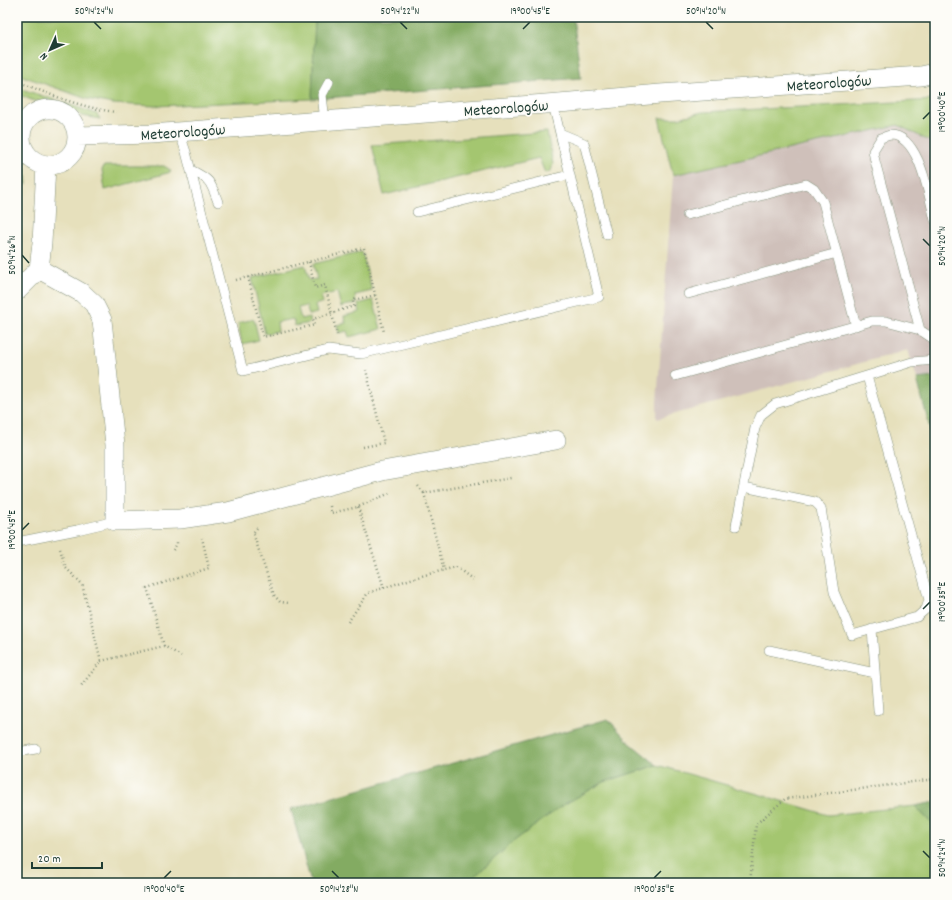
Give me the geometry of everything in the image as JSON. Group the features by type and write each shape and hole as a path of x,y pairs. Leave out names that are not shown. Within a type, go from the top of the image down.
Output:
{"street":[{"name":"Meteorologów","path":"77,136 179,131 553,104 660,94 921,76 935,73"},
{"path":"51,110 61,112 69,118 74,126 77,136 76,144 68,158 54,165 38,163 31,159 22,146 21,120 41,111 51,110"},
{"path":"17,291 39,269 42,243 46,165"},
{"path":"39,269 82,294 94,304 102,320 115,445 115,521 180,519 228,512 382,471 556,440"}],"lane":[{"path":"325,120 322,95 329,82"},
{"path":"179,131 191,170 243,371 328,350 361,354 599,297 553,104"},
{"path":"560,132 584,143 607,235"},
{"path":"920,330 875,161 873,151 881,138 890,135 903,139 911,146 919,161 935,220"},
{"path":"191,170 204,177 211,183 218,202"},
{"path":"417,212 570,175"},
{"path":"687,215 806,184 814,189 823,202 856,326"},
{"path":"688,294 837,253"},
{"path":"675,376 872,321 886,321 920,330 935,340"},
{"path":"736,526 755,428 761,415 775,404 912,362 935,360"},
{"path":"744,487 815,502 821,508 834,592 852,635 917,617 926,610 929,600 867,376"},
{"path":"17,542 115,521"},
{"path":"872,629 878,711"},
{"path":"770,650 875,673"},
{"path":"17,752 36,749"}],"path":[{"path":"220,284 364,248 388,348"},
{"path":"309,262 315,288 325,285 339,341"},
{"path":"248,277 263,337 315,325 313,319 354,306 353,300 376,295"},
{"path":"376,332 384,330"},
{"path":"361,354 384,443 363,448"},
{"path":"424,493 444,570"},
{"path":"358,507 384,588"},
{"path":"260,524 253,533 274,595 280,602 289,603"},
{"path":"181,656 164,646 147,588 209,568 200,531"},
{"path":"60,547 66,568 82,584 101,661"},
{"path":"348,622 368,593 414,578 456,567 475,581"},
{"path":"80,687 101,661 164,646"},
{"path":"750,883 756,824 785,799 935,779"}],"shaded area":[{"path":"898,125 935,144 935,377 917,379 908,350 657,419 673,175"}],"green space":[{"path":"17,17 315,17 312,99 155,106 113,104 87,99 17,74"},
{"path":"315,17 573,17 581,78 312,99"},
{"path":"19,88 97,114 100,119 82,116 67,106 56,102 34,101 17,94 17,89"},
{"path":"935,100 935,144 898,125 673,175 659,118 678,118 702,112"},
{"path":"547,132 553,164 551,171 545,173 539,158 384,195 372,145"},
{"path":"17,153 26,170 27,185 17,173"},
{"path":"104,166 164,166 171,172 105,190 102,170"},
{"path":"362,252 372,291 355,295 356,303 341,307 337,292 321,296 323,302 315,305 317,313 309,315 306,306 298,308 301,319 309,317 310,323 295,326 293,319 277,322 278,331 265,334 252,278 305,265 309,280 317,279 313,264"},
{"path":"373,300 381,329 349,337 347,331 339,333 337,325 346,323 344,316 360,312 358,304"},
{"path":"254,319 259,340 242,344 238,323"},
{"path":"935,377 935,448 917,379"},
{"path":"608,719 630,743 657,765 604,782 563,805 514,841 467,883 311,883 291,809"},
{"path":"657,765 828,815 915,806 935,827 935,883 467,883 514,841 563,805 604,782"},
{"path":"935,802 935,827 915,806"}]}
